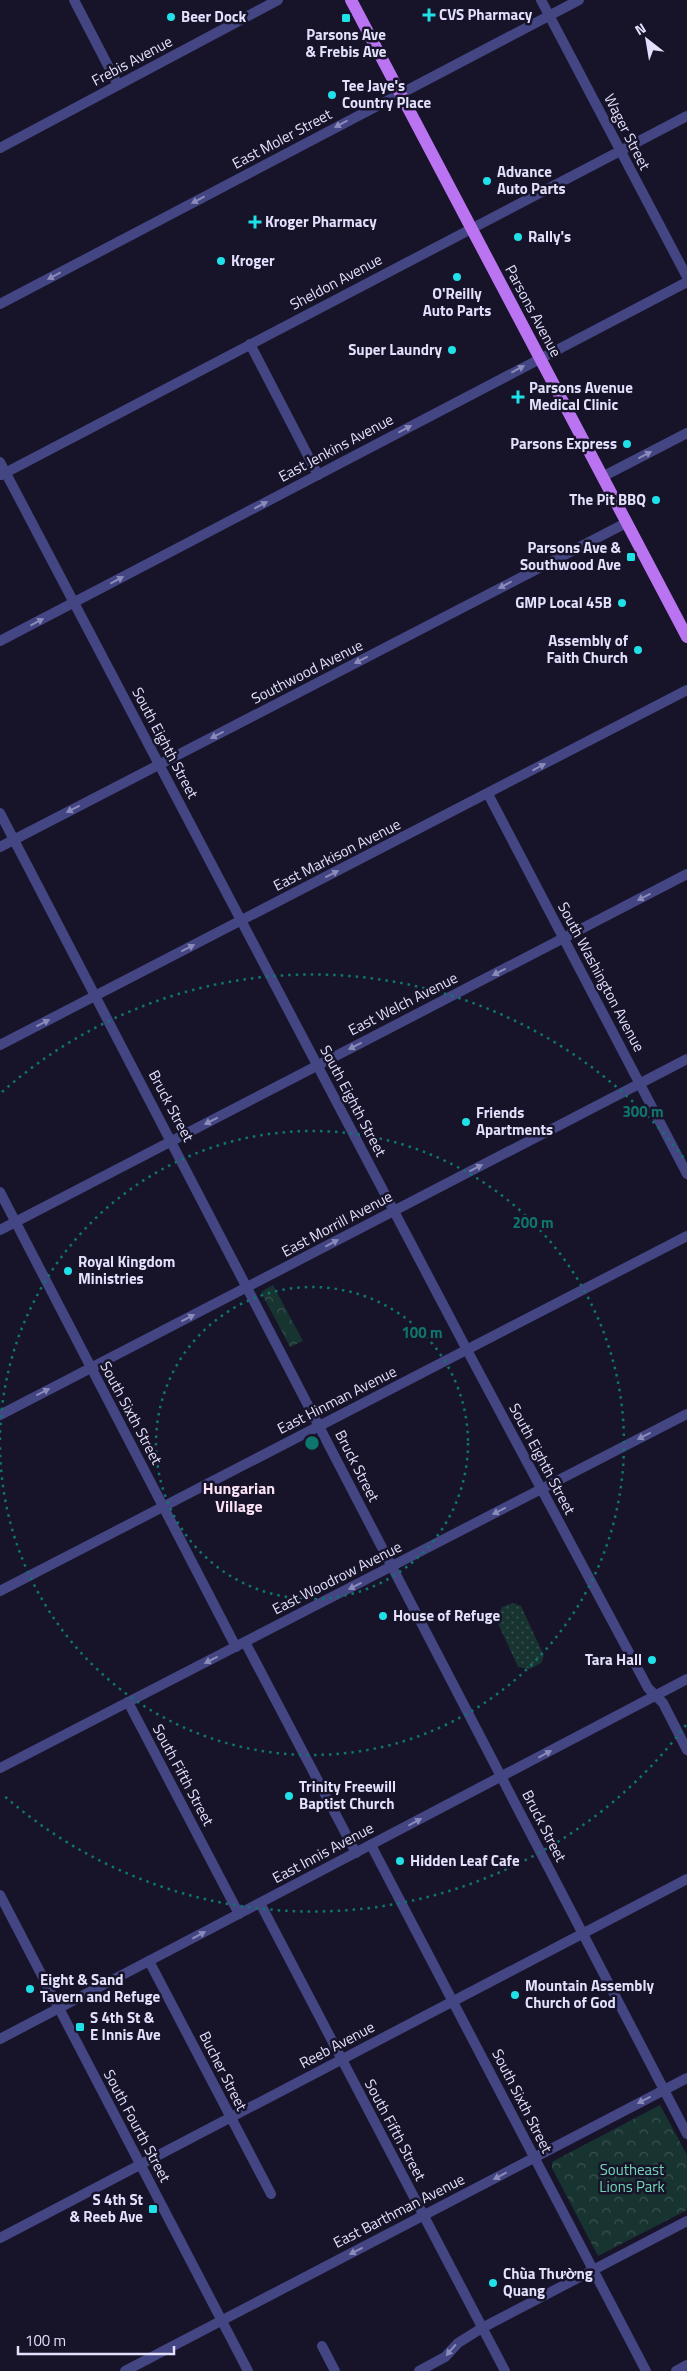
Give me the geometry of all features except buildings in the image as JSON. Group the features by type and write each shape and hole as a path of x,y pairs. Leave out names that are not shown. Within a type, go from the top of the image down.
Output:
{"main road":[{"name":"Parsons Avenue","path":"351,0 686,634"}],"street":[{"path":"74,0 118,85"},
{"name":"Frebis Avenue","path":"0,148 278,0"},
{"name":"Wager Street","path":"541,0 687,277"},
{"name":"East Moler Street","path":"0,304 579,0"},
{"name":"Sheldon Avenue","path":"3,474 471,227 687,116"},
{"name":"East Jenkins Avenue","path":"0,641 687,282"},
{"path":"250,344 318,475"},
{"path":"602,477 687,433"},
{"name":"South Eighth Street","path":"0,462 3,474 160,764 467,1350 648,1688 663,1703 687,1750"},
{"name":"Southwood Avenue","path":"0,847 626,523"},
{"name":"East Markison Avenue","path":"0,1045 687,690"},
{"name":"South Washington Avenue","path":"492,792 563,939 687,1174"},
{"name":"Bruck Street","path":"0,813 687,2134"},
{"name":"East Welch Avenue","path":"0,1230 687,874"},
{"name":"East Morrill Avenue","path":"0,1415 687,1059"},
{"name":"South Sixth Street","path":"0,1192 164,1506 356,1853"},
{"name":"East Hinman Avenue","path":"0,1591 687,1236"},
{"name":"East Woodrow Avenue","path":"0,1768 687,1414"},
{"name":"East Innis Avenue","path":"0,2039 687,1679"},
{"name":"South Fifth Street","path":"128,1702 239,1914"},
{"name":"South Sixth Street","path":"372,1845 646,2371"},
{"name":"Reeb Avenue","path":"0,2238 687,1879"},
{"name":"South Fourth Street","path":"0,1895 248,2371"},
{"name":"South Fifth Street","path":"260,1903 505,2371"},
{"name":"Bucher Street","path":"152,1959 271,2194"},
{"name":"East Barthman Avenue","path":"125,2371 687,2078"},
{"path":"419,2371 445,2358 458,2343 482,2328 687,2221"},
{"path":"322,2346 335,2371"},
{"path":"676,2371 687,2365"}],"green space":[{"path":"273,1285 303,1341 290,1347 261,1292"},
{"path":"513,1603 521,1606 544,1656 541,1663 530,1669 518,1667 496,1619 502,1607"},
{"name":"Southeast Lions Park","path":"660,2105 687,2155 687,2210 598,2256 552,2168 552,2162"}],"place":[{"name":"CVS Pharmacy","path":"429,15"},
{"name":"Beer Dock","path":"171,17"},
{"name":"Parsons Ave & Frebis Ave","path":"346,18"},
{"name":"Tee Jaye's Country Place","path":"332,95"},
{"name":"Advance Auto Parts","path":"487,181"},
{"name":"Kroger Pharmacy","path":"255,222"},
{"name":"Rally's","path":"518,237"},
{"name":"Kroger","path":"221,261"},
{"name":"O'Reilly Auto Parts","path":"457,277"},
{"name":"Super Laundry","path":"452,350"},
{"name":"Parsons Avenue Medical Clinic","path":"518,397"},
{"name":"Parsons Express","path":"627,444"},
{"name":"The Pit BBQ","path":"656,500"},
{"name":"Parsons Ave & Southwood Ave","path":"631,557"},
{"name":"GMP Local 45B","path":"622,603"},
{"name":"Assembly of Faith Church","path":"638,650"},
{"name":"Friends Apartments","path":"466,1122"},
{"name":"Royal Kingdom Ministries","path":"68,1271"},
{"name":"House of Refuge","path":"383,1616"},
{"name":"Tara Hall","path":"652,1660"},
{"name":"Trinity Freewill Baptist Church","path":"289,1796"},
{"name":"Hidden Leaf Cafe","path":"400,1861"},
{"name":"Eight & Sand Tavern and Refuge","path":"30,1989"},
{"name":"Mountain Assembly Church of God","path":"515,1995"},
{"name":"S 4th St & E Innis Ave","path":"80,2027"},
{"name":"S 4th St & Reeb Ave","path":"153,2209"},
{"name":"Chùa Thường Quang","path":"493,2283"}],"district":[{"name":"Hungarian Village","path":"239,1497"}]}
